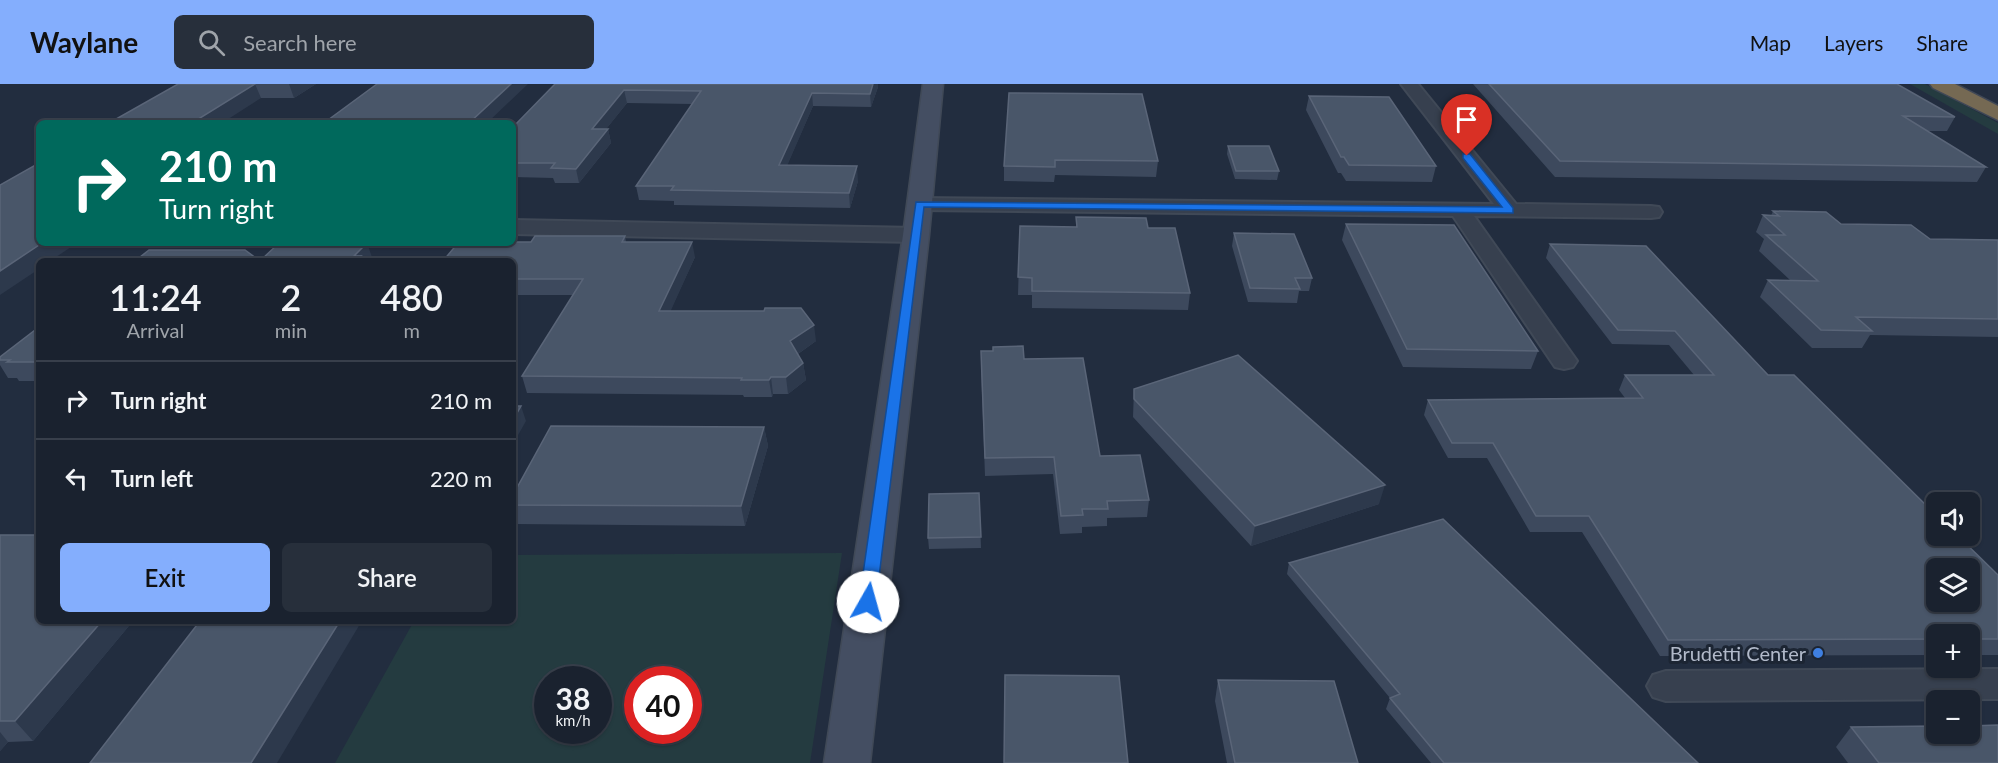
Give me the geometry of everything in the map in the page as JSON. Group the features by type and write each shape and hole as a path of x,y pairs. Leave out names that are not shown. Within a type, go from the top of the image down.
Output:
{"highway":[{"path":"1941,84 1998,114"},
{"path":"1959,84 1998,104"}],"street":[{"path":"847,763 918,219 933,84"},
{"path":"1409,84 1510,211"},
{"path":"1459,210 1564,361"},
{"path":"516,227 1459,210 1650,212"},
{"path":"1666,686 1998,684"}],"green space":[{"path":"1910,84 1925,84 1998,123 1998,134"},
{"path":"842,553 810,763 335,763 412,624 516,624 516,555"}],"building":[{"path":"178,84 255,84 197,120 114,120"},
{"path":"377,84 511,84 472,120 328,120"},
{"path":"555,84 873,84 870,94 812,93 779,165 857,166 849,193 671,190 674,186 636,186 701,91 624,90 592,129 608,129 576,169 551,168 555,163 516,163 516,124"},
{"path":"1489,84 1897,84 1955,117 1903,116 1986,167 1560,161"},
{"path":"1009,93 1142,94 1158,161 1055,160 1055,167 1004,166"},
{"path":"1309,96 1389,97 1436,166 1349,165 1344,157 1341,157"},
{"path":"1228,146 1269,146 1279,171 1236,171"},
{"path":"36,165 38,246 0,271 0,185"},
{"path":"1773,211 1826,212 1841,224 1911,225 1930,239 1998,240 1998,319 1856,317 1872,331 1821,330 1768,280 1818,281 1766,235 1785,235 1763,215 1779,216"},
{"path":"1076,217 1146,218 1148,228 1175,228 1190,293 1032,291 1032,278 1018,277 1020,226 1077,227"},
{"path":"1346,224 1454,225 1538,351 1407,349"},
{"path":"1234,233 1294,234 1312,278 1295,278 1300,289 1250,288"},
{"path":"535,236 625,236 622,242 692,242 659,311 764,311 765,308 801,308 814,325 790,341 803,363 786,377 771,377 769,380 522,376 583,279 516,279 516,258 446,258 456,246 516,246 516,242 531,242"},
{"path":"1550,244 1646,246 1768,375 1794,375 1926,505 1926,546 1968,546 1998,575 1998,639 1980,639 1980,624 1926,624 1926,639 1668,640 1589,516 1536,516 1493,443 1452,443 1428,400 1643,398 1625,375 1714,375 1675,331 1618,330"},
{"path":"276,246 364,246 354,256 361,256 359,258 263,258"},
{"path":"149,250 245,250 256,258 139,258"},
{"path":"36,329 36,362 7,362 10,360 0,360 0,357"},
{"path":"1023,346 1024,359 1083,358 1100,456 1140,455 1149,500 1107,501 1108,509 1082,509 1083,515 1061,516 1054,457 985,458 981,351 993,351 993,347"},
{"path":"1238,355 1385,485 1255,526 1134,399 1134,389"},
{"path":"551,426 764,427 741,506 516,505 516,490"},
{"path":"979,493 981,537 928,538 929,494"},
{"path":"1443,519 1698,763 1444,763 1390,698 1400,694 1289,563"},
{"path":"0,535 36,535 36,624 99,624 15,721 0,721"},
{"path":"198,624 338,624 251,763 90,763"},
{"path":"1005,675 1119,676 1128,763 1004,763"},
{"path":"1218,680 1334,681 1358,763 1235,763"},
{"path":"1998,725 1998,763 1879,763 1851,727 1926,726 1926,744 1980,744 1980,726"}],"place":[{"name":"Brudetti Center","path":"1818,653"}],"route":[{"path":"868,602 919,204 1510,211 1467,156"}]}
